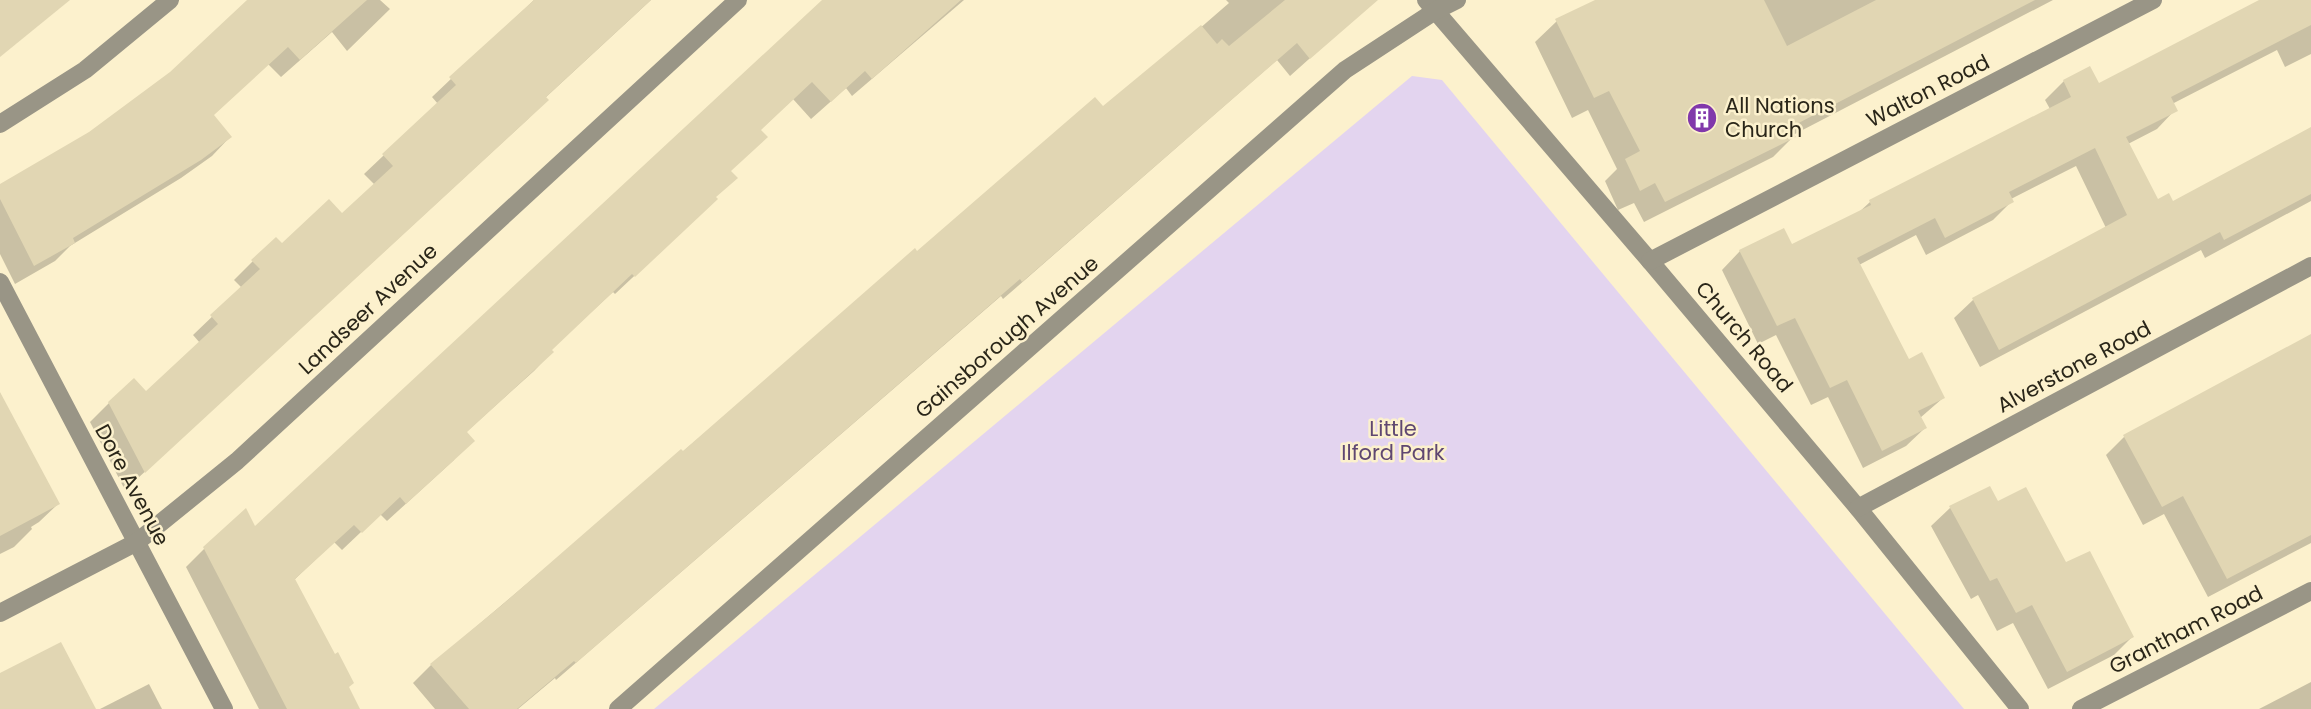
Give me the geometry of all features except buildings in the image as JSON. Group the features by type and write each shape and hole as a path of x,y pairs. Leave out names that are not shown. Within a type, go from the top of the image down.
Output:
{"street":[{"path":"0,124 85,70 170,0"},
{"name":"Landseer Avenue","path":"0,614 137,542 237,461 738,0"},
{"name":"Gainsborough Avenue","path":"618,709 1345,70 1431,6 1457,0"},
{"name":"Walton Road","path":"1650,261 2153,0"},
{"name":"Church Road","path":"1431,6 1858,508 2020,709"},
{"name":"Alverstone Road","path":"1858,508 2311,266"},
{"name":"Dore Avenue","path":"0,282 224,709"},
{"name":"Grantham Road","path":"2081,709 2311,591"}],"green space":[{"name":"Little Ilford Park","path":"1412,76 1442,80 1964,709 654,709"}],"place":[{"name":"All Nations Church","path":"1702,118"}]}
